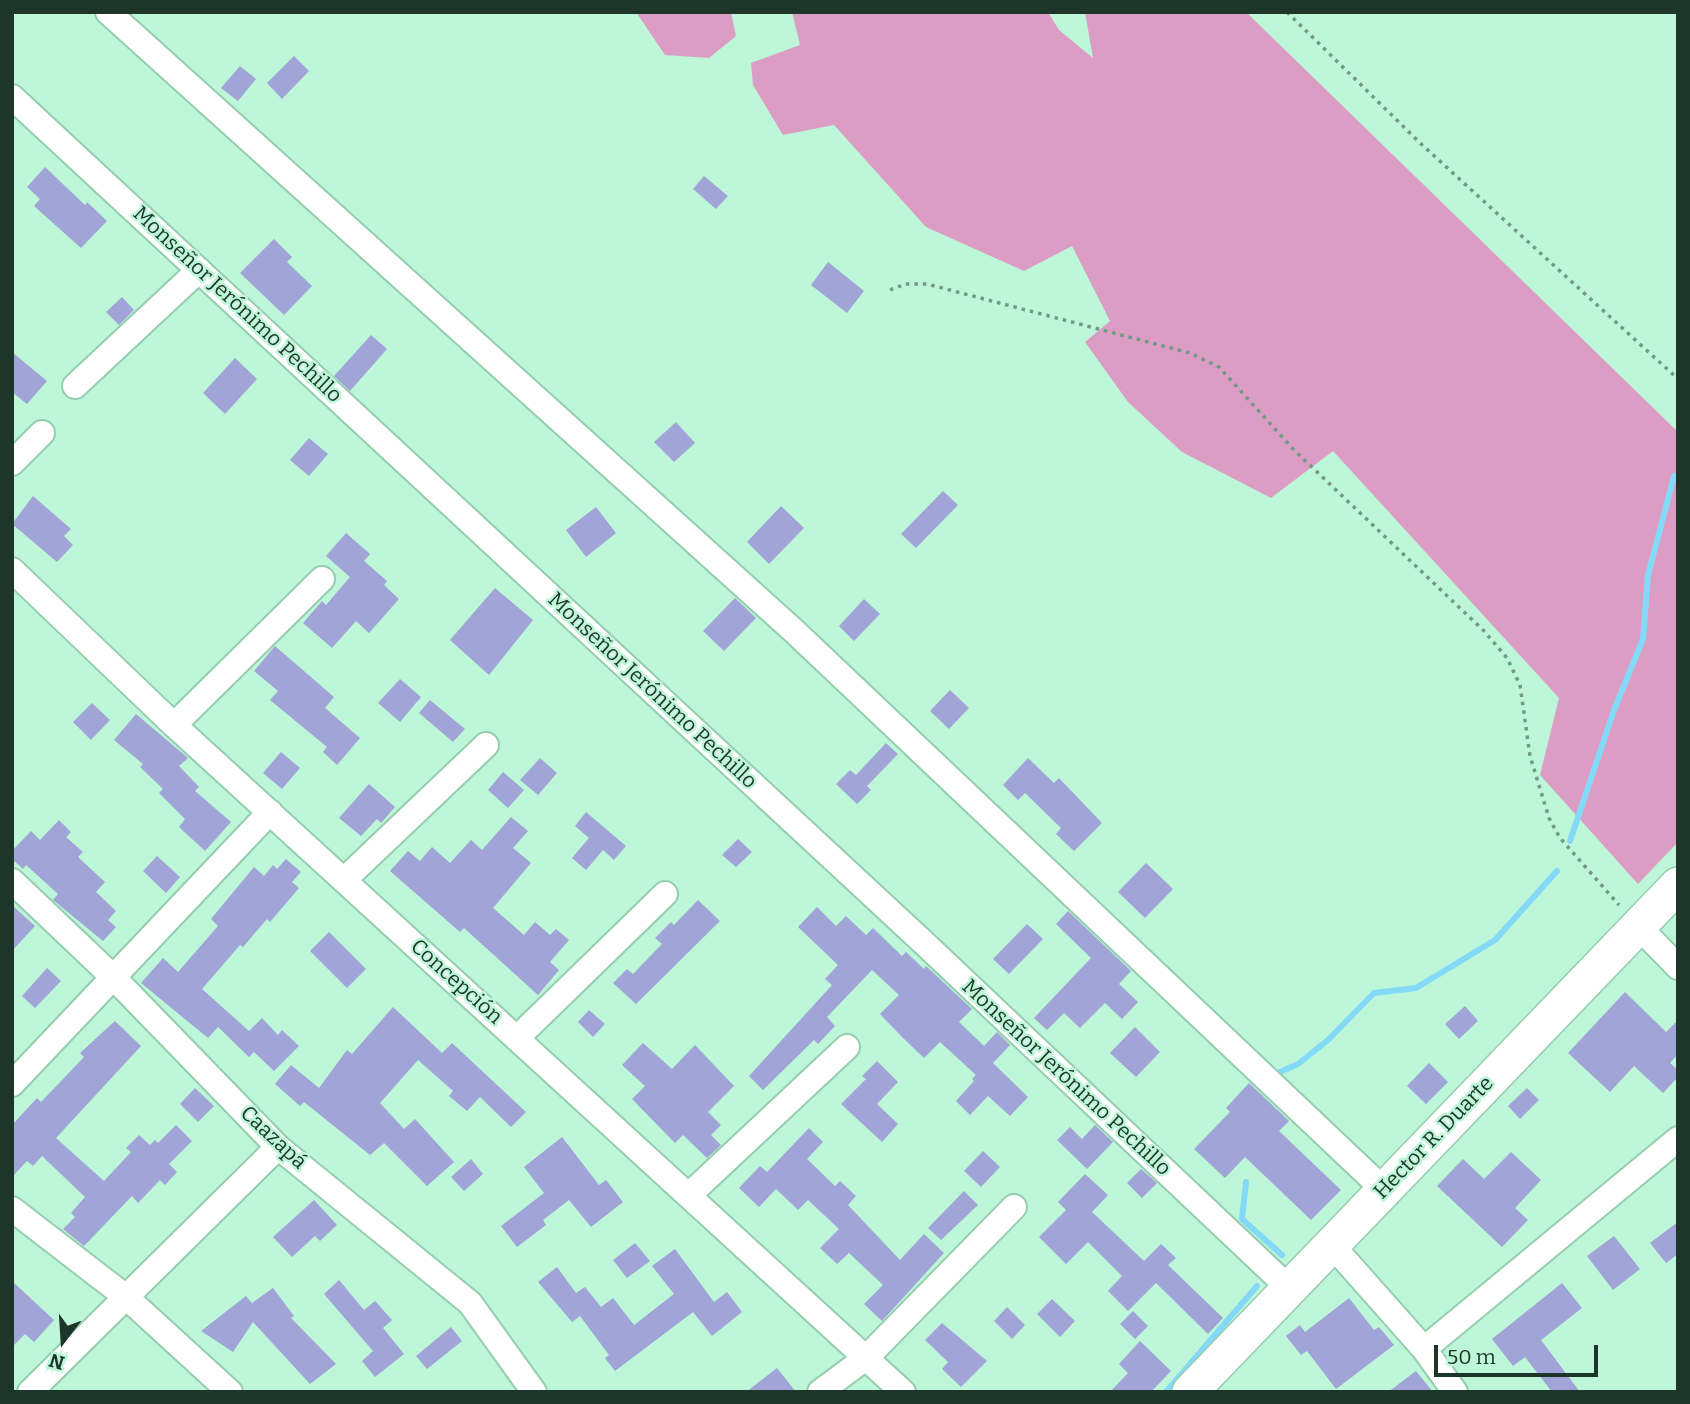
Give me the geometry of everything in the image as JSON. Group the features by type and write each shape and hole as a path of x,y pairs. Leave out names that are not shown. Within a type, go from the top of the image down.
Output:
{"street":[{"path":"108,12 794,631 1384,1190"},
{"name":"Monseñor Jerónimo Pechillo","path":"16,105 199,270 934,953 1289,1288"},
{"path":"75,386 199,270"},
{"path":"12,463 42,433"},
{"name":"Concepción","path":"12,570 174,725 903,1392"},
{"path":"174,725 322,579"},
{"path":"344,880 485,745"},
{"path":"12,1084 270,812"},
{"name":"Caazapá","path":"12,881 114,978 278,1147 470,1303 534,1392"},
{"name":"Hector R. Duarte","path":"1190,1392 1678,885"},
{"path":"517,1038 665,894"},
{"path":"1638,926 1678,967"},
{"path":"689,1195 847,1047"},
{"path":"1424,1349 1678,1139"},
{"path":"30,1392 278,1147"},
{"path":"820,1392 867,1357 1014,1207"},
{"path":"12,1209 126,1297 230,1392"},
{"path":"1331,1244 1424,1349 1455,1392"}],"path":[{"path":"1287,12 1419,142 1678,379"},
{"path":"890,290 905,284 927,284 1190,352 1219,367 1294,450 1484,631 1507,658 1520,685 1530,756 1549,818 1560,838 1638,926"}],"shaded area":[{"path":"636,12 731,12 736,36 709,58 665,55"},
{"path":"792,12 1048,12 1059,30 1093,58 1085,12 1246,12 1678,432 1678,842 1638,884 1540,775 1559,698 1333,451 1271,498 1182,452 1128,402 1085,342 1110,321 1072,246 1024,271 926,227 834,125 783,135 753,85 751,63 800,45"}],"building":[{"path":"294,56 309,71 282,99 267,83"},
{"path":"240,66 256,79 238,101 221,88"},
{"path":"45,167 85,205 87,202 107,221 81,248 34,206 40,199 27,187"},
{"path":"704,176 728,196 716,209 693,189"},
{"path":"274,239 292,257 287,262 312,286 284,315 240,273"},
{"path":"828,262 864,291 847,313 811,285"},
{"path":"122,297 134,310 119,325 106,312"},
{"path":"371,335 387,349 350,391 334,376"},
{"path":"12,352 47,381 27,404 12,392"},
{"path":"235,358 257,379 225,414 203,393"},
{"path":"676,422 695,443 674,462 654,442"},
{"path":"309,438 328,454 309,476 290,460"},
{"path":"943,491 958,505 916,548 901,534"},
{"path":"33,496 71,529 64,536 73,545 57,562 12,524"},
{"path":"781,506 804,528 769,564 747,542"},
{"path":"596,507 616,533 586,557 566,530"},
{"path":"346,533 370,554 364,561 387,581 384,585 399,599 369,633 356,621 332,648 303,623 322,601 326,605 350,577 326,556"},
{"path":"495,588 533,620 489,675 450,640"},
{"path":"735,598 756,618 724,651 703,631"},
{"path":"864,599 880,614 854,641 839,626"},
{"path":"275,646 334,697 325,708 360,738 337,765 323,752 327,747 270,700 278,691 254,671"},
{"path":"400,679 421,697 400,722 378,703"},
{"path":"950,690 969,708 949,729 930,711"},
{"path":"430,700 465,729 453,742 419,713"},
{"path":"92,703 110,720 91,740 73,722"},
{"path":"136,714 188,758 179,766 199,787 195,791 231,822 205,851 179,827 185,819 159,793 163,789 140,767 143,764 114,740"},
{"path":"886,743 898,754 867,786 871,790 857,804 836,784 850,770 856,775"},
{"path":"281,752 300,768 282,789 263,773"},
{"path":"540,758 557,773 538,795 520,780"},
{"path":"1028,758 1054,783 1059,778 1102,823 1074,851 1056,834 1061,828 1025,793 1018,800 1003,785"},
{"path":"503,772 524,790 508,808 488,790"},
{"path":"369,784 395,807 381,823 377,819 361,836 339,818"},
{"path":"586,812 626,846 614,860 603,850 586,870 572,858 589,838 575,826"},
{"path":"511,817 528,831 513,848 531,863 493,908 524,935 535,922 550,935 556,929 569,940 550,962 559,970 538,995 464,928 460,932 390,871 408,851 420,861 432,847 450,863 471,840 482,850"},
{"path":"59,820 71,832 66,837 83,852 78,857 105,882 96,892 116,911 108,920 116,927 103,941 53,900 58,894 26,865 23,869 12,859 12,851 31,831 40,840"},
{"path":"738,839 752,852 736,867 722,855"},
{"path":"157,856 180,877 166,893 143,871"},
{"path":"286,859 301,872 292,882 299,888 270,922 267,919 243,947 240,945 202,989 249,1031 262,1018 278,1035 282,1030 299,1046 274,1071 254,1052 249,1057 218,1027 208,1038 141,983 163,958 178,972 218,926 211,919 254,867 264,876 273,865 277,869"},
{"path":"1146,863 1173,889 1145,918 1118,892"},
{"path":"698,900 720,921 636,1004 613,983 627,969 633,974 662,944 655,938 671,922 674,925"},
{"path":"12,905 35,926 12,951"},
{"path":"817,907 836,926 846,916 866,935 873,928 902,956 906,952 924,969 926,966 972,1009 959,1022 984,1046 997,1032 1010,1045 993,1063 1028,1097 1010,1116 988,1096 970,1115 956,1101 976,1075 940,1042 924,1058 902,1037 880,1014 899,995 872,970 827,1017 835,1026 818,1044 814,1040 763,1090 749,1076 832,985 825,979 838,965 798,927"},
{"path":"1068,911 1131,971 1119,984 1138,1002 1122,1019 1105,1003 1080,1028 1064,1013 1047,1030 1034,1018 1091,958 1056,924"},
{"path":"1027,924 1043,939 1009,974 993,959"},
{"path":"329,932 366,969 347,988 310,951"},
{"path":"47,968 61,981 35,1008 22,996"},
{"path":"1625,992 1666,1032 1678,1020 1678,1054 1670,1063 1678,1070 1678,1077 1663,1093 1634,1066 1610,1092 1568,1053"},
{"path":"1465,1006 1478,1021 1459,1039 1445,1024"},
{"path":"393,1007 442,1053 452,1043 526,1112 511,1127 480,1097 467,1111 449,1096 453,1091 418,1060 380,1103 404,1129 415,1119 454,1162 427,1186 384,1143 370,1155 304,1102 300,1106 275,1084 291,1065 319,1088 347,1050 352,1054"},
{"path":"589,1010 605,1024 593,1037 578,1022"},
{"path":"115,1021 141,1046 56,1138 104,1181 131,1152 126,1148 139,1135 150,1145 155,1140 158,1143 176,1125 192,1141 169,1164 177,1172 165,1185 160,1180 138,1203 132,1196 84,1246 63,1229 75,1217 71,1213 85,1197 42,1156 33,1166 27,1161 12,1177 12,1125 37,1098 41,1102 84,1057 80,1053"},
{"path":"1135,1027 1160,1052 1136,1077 1110,1053"},
{"path":"643,1043 672,1069 695,1045 734,1086 708,1112 721,1125 711,1135 721,1145 707,1158 683,1135 675,1143 632,1099 645,1086 622,1065"},
{"path":"877,1061 898,1082 877,1104 898,1124 882,1142 841,1104 866,1079 862,1076"},
{"path":"1429,1063 1448,1082 1426,1104 1407,1086"},
{"path":"1249,1083 1289,1121 1279,1131 1341,1190 1311,1220 1245,1157 1225,1178 1194,1149 1230,1112 1226,1108"},
{"path":"195,1088 214,1106 198,1122 180,1104"},
{"path":"1527,1088 1539,1100 1520,1119 1508,1106"},
{"path":"1095,1125 1113,1142 1087,1169 1057,1140 1070,1127 1082,1139"},
{"path":"809,1128 823,1142 807,1159 835,1186 840,1181 856,1196 848,1205 900,1260 924,1234 944,1253 882,1321 864,1304 883,1285 849,1253 837,1264 820,1248 839,1229 808,1200 798,1210 776,1189 759,1207 739,1188 760,1166 767,1172"},
{"path":"562,1137 599,1185 606,1180 623,1202 591,1227 569,1200 543,1220 546,1225 517,1247 501,1226 544,1193 524,1167"},
{"path":"983,1151 1000,1167 981,1187 964,1171"},
{"path":"1511,1152 1541,1180 1515,1208 1528,1220 1502,1247 1437,1186 1463,1159 1484,1179"},
{"path":"471,1159 483,1174 464,1191 451,1177"},
{"path":"1141,1169 1157,1183 1142,1198 1127,1183"},
{"path":"1085,1174 1108,1195 1092,1212 1144,1261 1161,1244 1176,1258 1168,1265 1223,1318 1208,1334 1156,1283 1128,1311 1108,1291 1122,1276 1088,1242 1066,1264 1039,1237 1066,1210 1058,1202"},
{"path":"964,1191 978,1205 941,1240 928,1228"},
{"path":"314,1200 337,1225 320,1241 315,1236 292,1257 273,1237"},
{"path":"1678,1222 1678,1254 1666,1263 1650,1243"},
{"path":"1614,1236 1640,1269 1613,1290 1587,1256"},
{"path":"635,1243 650,1261 627,1278 613,1260"},
{"path":"675,1249 714,1302 727,1292 742,1312 712,1336 693,1312 615,1371 605,1358 609,1355 580,1316 572,1322 538,1282 557,1267 576,1293 585,1287 601,1307 613,1298 634,1325 674,1294 652,1266"},
{"path":"339,1280 364,1310 375,1301 392,1320 383,1328 404,1354 375,1377 362,1361 373,1351 324,1294"},
{"path":"12,1281 54,1320 34,1342 25,1334 12,1347"},
{"path":"1562,1283 1582,1308 1541,1340 1580,1392 1552,1392 1525,1357 1513,1366 1492,1339"},
{"path":"273,1288 294,1316 291,1318 336,1364 310,1384 253,1322 233,1352 201,1331 246,1296 252,1303"},
{"path":"1349,1298 1374,1330 1379,1327 1394,1345 1336,1389 1307,1351 1301,1355 1286,1336 1300,1325 1305,1332"},
{"path":"1052,1299 1075,1321 1060,1337 1037,1314"},
{"path":"1007,1307 1025,1325 1012,1339 994,1321"},
{"path":"1133,1311 1148,1326 1135,1339 1120,1324"},
{"path":"942,1323 987,1361 961,1387 942,1369 948,1362 925,1340"},
{"path":"451,1327 462,1341 427,1369 416,1356"},
{"path":"1140,1341 1171,1371 1151,1392 1110,1392 1128,1373 1119,1364"},
{"path":"777,1368 796,1392 746,1392"},
{"path":"1416,1371 1433,1392 1388,1392"}],"waterway":[{"path":"1570,841 1614,710 1643,639 1648,575 1674,476"},
{"path":"1278,1073 1298,1064 1328,1040 1374,993 1416,988 1495,940 1557,871"},
{"path":"1246,1182 1242,1219 1282,1255"},
{"path":"1166,1392 1257,1286"}]}
